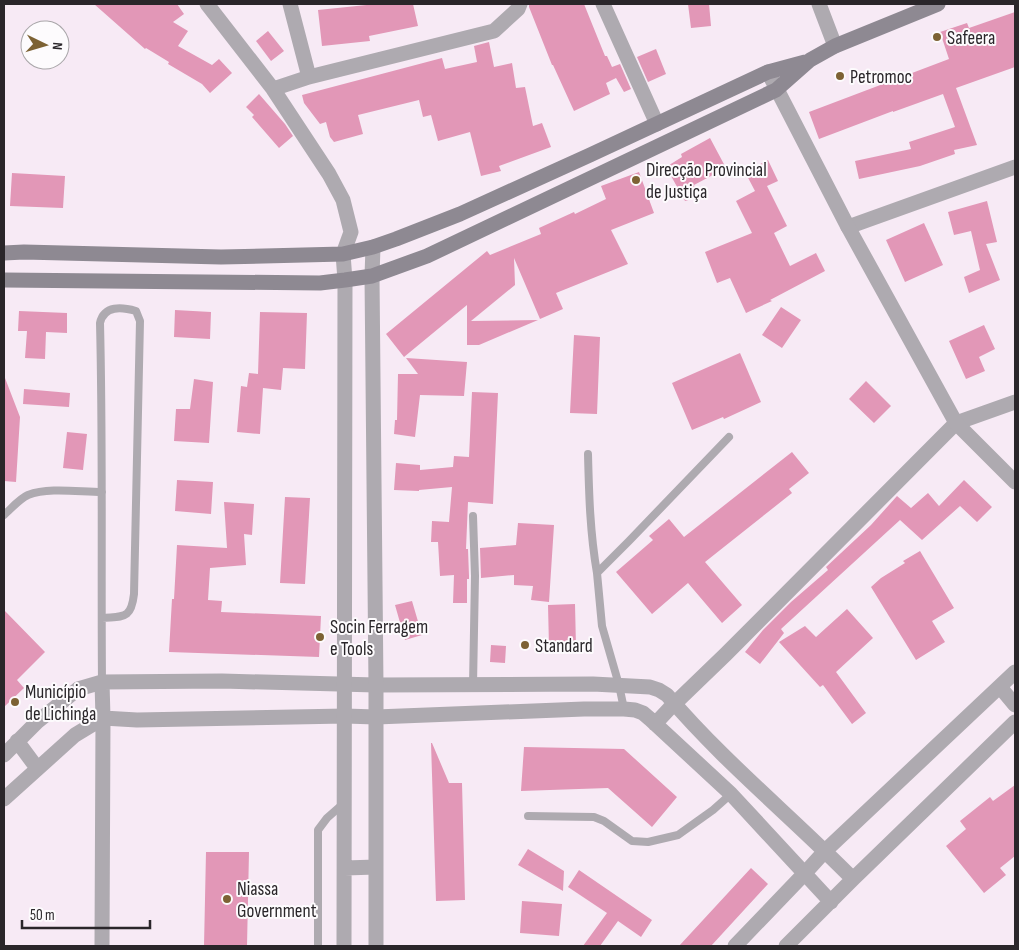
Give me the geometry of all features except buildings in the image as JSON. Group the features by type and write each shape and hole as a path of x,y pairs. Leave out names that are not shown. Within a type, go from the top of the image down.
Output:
{"main road":[{"path":"4,280 320,282 372,276 427,256 776,90 810,60 835,46 938,4"},
{"path":"4,253 221,257 343,254 396,239 460,214 768,72 810,60"},
{"path":"104,254 105,281"},
{"path":"152,256 152,281"}],"street":[{"path":"207,4 273,89 329,174 343,200 351,232 343,254 345,280 344,946"},
{"path":"290,4 309,77"},
{"path":"273,89 309,77 494,31 518,9 520,4"},
{"path":"603,4 657,124"},
{"path":"819,4 835,46"},
{"path":"768,72 848,227 956,424 1015,482"},
{"path":"848,227 1015,167"},
{"path":"351,232 373,246 376,946"},
{"path":"655,724 956,424 1015,402"},
{"path":"735,946 825,851 1015,672"},
{"path":"4,755 37,722 78,689 102,682 222,681 376,685 619,685 650,687 659,690 667,696 709,741 853,879"},
{"path":"102,682 102,946"},
{"path":"1000,687 1015,705"},
{"path":"4,799 75,735 103,718 137,720 376,716 584,709 635,710 643,713 730,794 831,902"},
{"path":"786,946 1015,722"},
{"path":"17,741 37,768"},
{"path":"345,868 376,868"}],"lane":[{"path":"102,618 126,616 133,603 134,594 140,321 136,311 123,308 107,310 102,316 100,323 102,682"},
{"path":"596,573 729,437"},
{"path":"588,454 589,512 602,626 624,709"},
{"path":"4,515 26,496 41,492 102,492"},
{"path":"473,516 475,576 473,685"},
{"path":"528,816 594,817 604,821 632,841 648,842 678,835 713,810 730,794"},
{"path":"318,946 318,830 327,818 345,803"}],"place":[{"name":"Safeera","path":"937,37"},
{"name":"Petromoc","path":"840,76"},
{"name":"Direcção Provincial de Justiça","path":"636,180"},
{"name":"Socin Ferragem e Tools","path":"320,637"},
{"name":"Standard","path":"525,645"},
{"name":"Município de Lichinga","path":"15,702"},
{"name":"Niassa Government","path":"227,899"}]}
